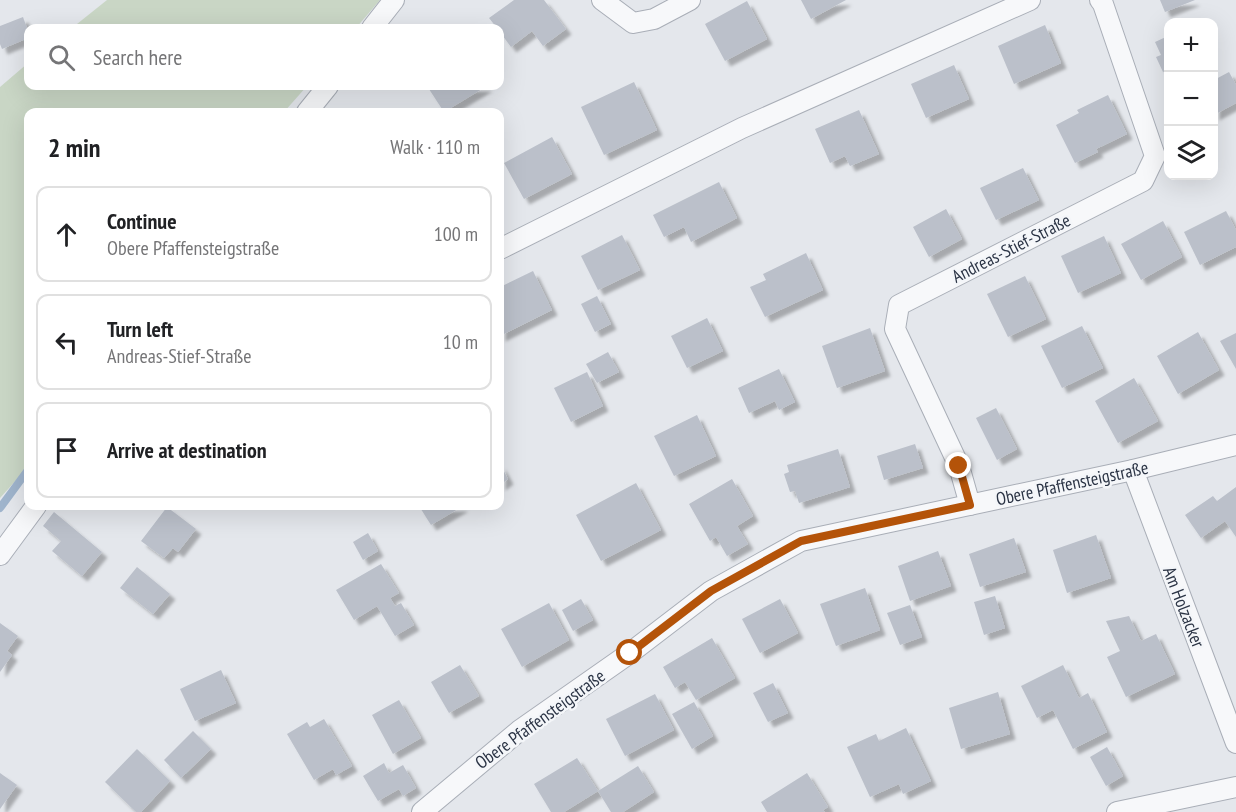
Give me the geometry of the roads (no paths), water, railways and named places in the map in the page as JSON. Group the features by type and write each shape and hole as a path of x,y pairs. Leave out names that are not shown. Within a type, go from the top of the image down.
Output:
{"street":[{"path":"375,24 394,0"},
{"path":"602,0 633,23 654,19 690,0"},
{"path":"504,247 742,128 1030,0"},
{"name":"Andreas-Stief-Straße","path":"970,505 959,466 894,328 899,305 1143,181 1155,156 1100,0"},
{"path":"310,108 325,90"},
{"name":"Obere Pfaffensteigstraße","path":"422,812 520,730 630,653 711,591 801,541 1133,470 1236,445"},
{"name":"Am Holzacker","path":"1133,470 1236,743"},
{"path":"0,555 33,510"},
{"path":"1117,812 1236,787"}],"waterway":[{"path":"0,508 24,475"}]}
